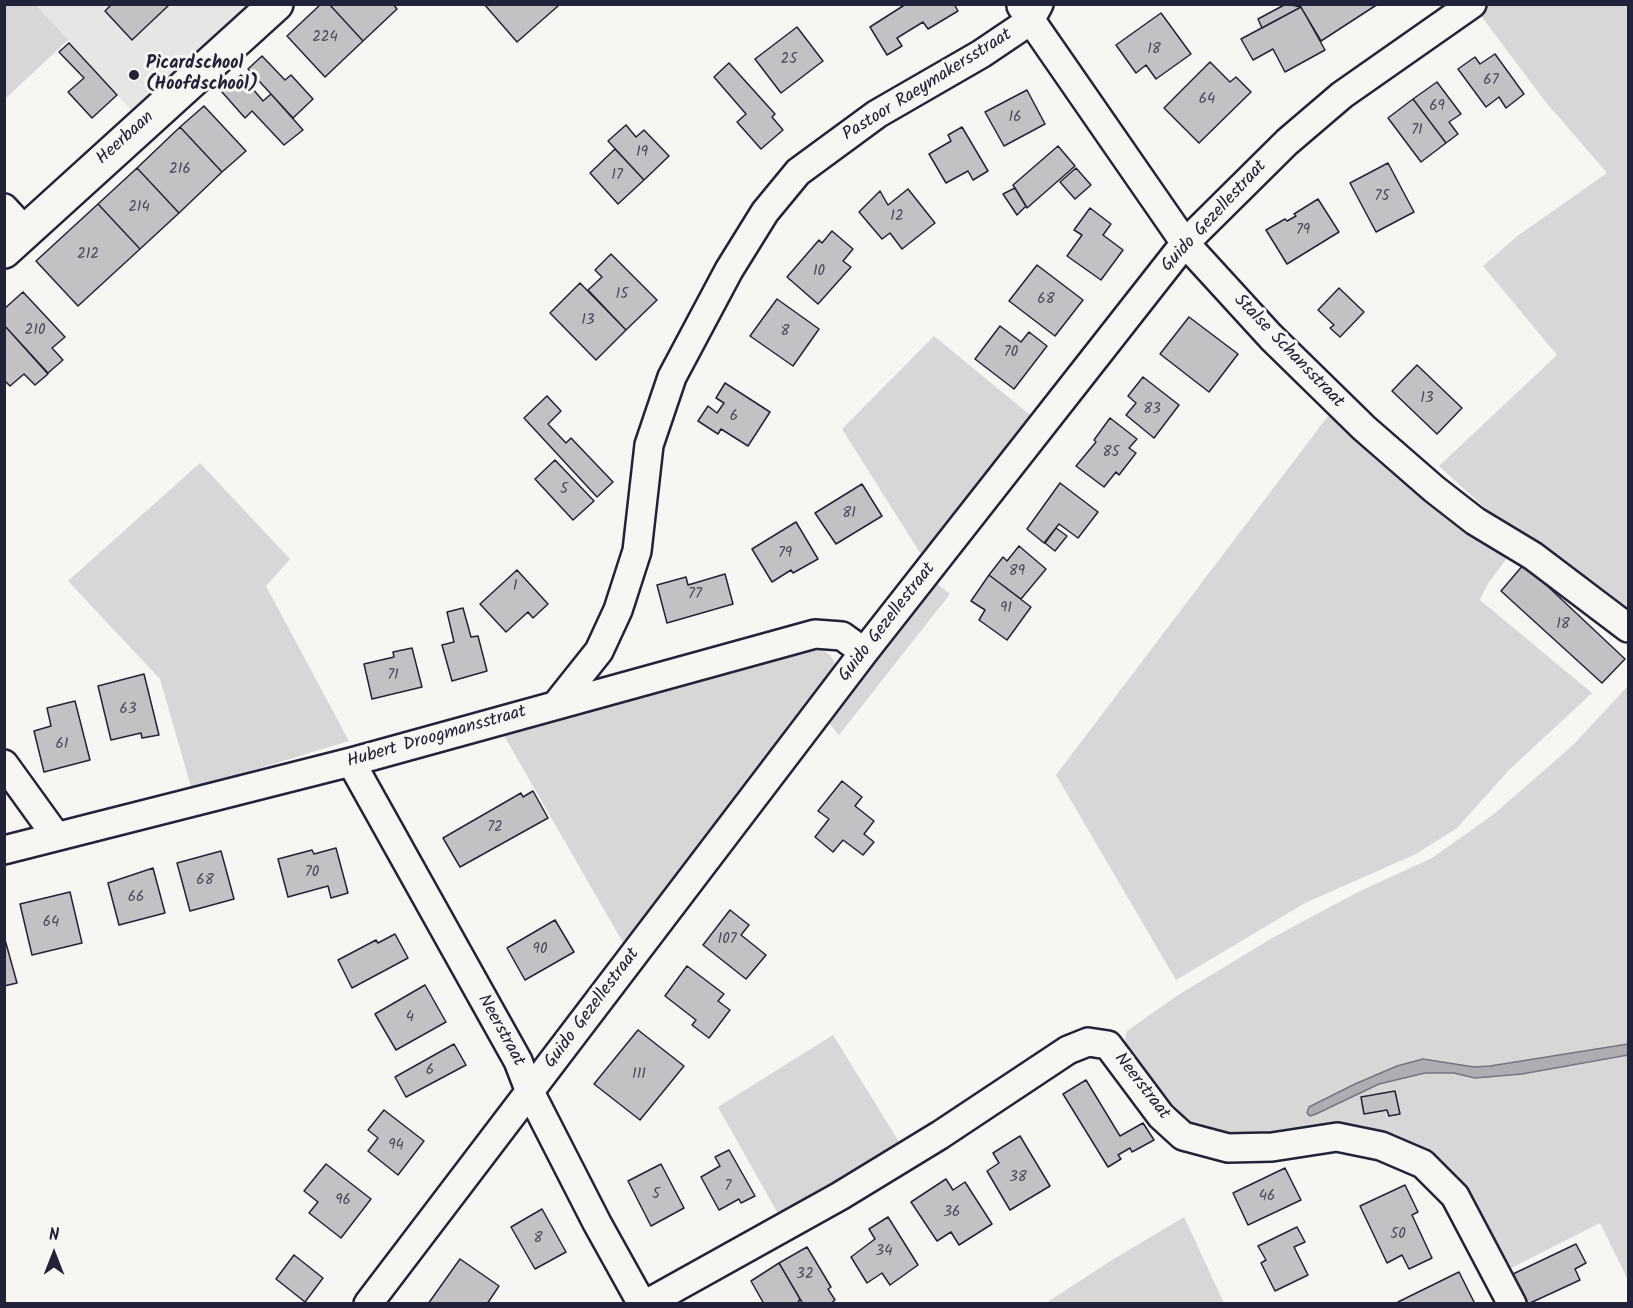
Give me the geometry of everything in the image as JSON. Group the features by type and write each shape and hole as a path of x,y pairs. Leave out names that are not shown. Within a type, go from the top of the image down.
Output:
{"street":[{"name":"Heerbaan","path":"12,230 276,4"},
{"name":"Guido Gezellestraat","path":"368,1304 864,652 1185,243 1287,142 1341,95 1472,4"},
{"name":"Stalse Schansstraat","path":"1030,10 1185,243 1271,337 1364,428 1475,520 1533,556 1629,628"},
{"name":"Pastoor Raeymakersstraat","path":"556,705 599,651 618,610 637,551 649,445 672,377 729,270 765,212 798,172 877,114 981,54 1030,10"},
{"name":"Hubert Droogmansstraat","path":"4,850 351,762 815,634 842,636 864,652"},
{"name":"Neerstraat","path":"351,762 518,1061 530,1092 597,1223 644,1304 840,1196 977,1111 1068,1050 1088,1042 1108,1045 1161,1116 1183,1136 1228,1148 1272,1147 1337,1137 1381,1146 1423,1164 1455,1196 1512,1304"},
{"path":"4,764 56,836"}],"shaded area":[{"path":"5,4 36,5 68,40 5,99"},
{"path":"1482,4 1628,5 1628,617 1513,534 1439,466 1557,355 1483,266 1516,237 1607,173 1544,100 1476,9"},
{"name":"Picardschool (Hoofdschool)","path":"36,5 248,5 131,110"},
{"path":"934,336 1030,415 922,556 842,429"},
{"path":"1331,412 1411,489 1509,555 1487,585 1480,600 1592,693 1509,770 1457,828 1416,854 1305,903 1176,980 1056,775"},
{"path":"200,463 290,559 266,586 349,741 191,787 160,679 68,581"},
{"path":"935,582 950,594 839,735 828,722"},
{"path":"821,649 835,662 835,675 626,948 502,732"},
{"path":"1628,686 1628,1280 1600,1223 1507,1270 1439,1164 1200,1130 1183,1118 1161,1097 1128,1047 1125,1039 1127,1031 1178,995 1274,937 1358,892 1432,858 1494,814 1572,746"},
{"path":"833,1035 901,1145 781,1219 718,1107"},
{"path":"1628,1044 1628,1055 1522,1074 1475,1078 1454,1073 1425,1073 1379,1084 1316,1114 1310,1116 1307,1113 1309,1107 1355,1084 1397,1066 1423,1059 1474,1067 1490,1066"},
{"path":"1184,1217 1224,1303 1046,1303 1112,1260"}],"building":[{"path":"112,4 170,4 132,40 105,11"},
{"path":"321,4 329,4 363,41 325,77 287,36"},
{"path":"329,4 393,4 397,9 363,41"},
{"path":"484,4 557,4 558,6 517,42"},
{"path":"906,4 954,4 958,11 928,29 923,22 897,38 902,46 887,55 870,27"},
{"path":"1286,4 1301,7 1262,28 1258,19"},
{"path":"1299,4 1378,4 1321,41"},
{"path":"1301,7 1325,50 1285,72 1273,49 1253,60 1241,39"},
{"path":"1161,13 1191,54 1156,79 1146,65 1136,73 1116,45"},
{"path":"797,27 823,61 781,93 755,59"},
{"path":"69,43 117,95 92,118 68,92 84,78 59,52"},
{"path":"1495,54 1524,94 1506,108 1499,97 1486,107 1458,69 1475,57 1480,64"},
{"path":"262,56 285,80 291,75 313,99 293,118 248,69"},
{"path":"1210,62 1230,82 1236,77 1251,92 1199,143 1164,108"},
{"path":"729,63 775,114 772,117 783,130 761,149 737,122 746,114 714,77"},
{"path":"241,75 263,101 271,94 303,130 284,145 252,111 245,118 222,92"},
{"path":"1437,82 1461,114 1449,122 1458,134 1446,143 1413,99"},
{"path":"1027,90 1045,124 1004,146 985,112"},
{"path":"1413,99 1446,143 1421,162 1388,118"},
{"path":"204,106 246,151 222,172 180,127"},
{"path":"626,125 636,137 644,130 669,156 644,180 608,141"},
{"path":"180,127 222,172 179,213 137,168"},
{"path":"962,127 988,171 973,180 968,171 946,183 929,154 951,141 948,135"},
{"path":"1058,146 1075,166 1027,208 1013,185"},
{"path":"615,149 644,180 618,204 590,173"},
{"path":"1388,163 1414,212 1376,232 1350,183"},
{"path":"137,168 179,213 140,249 98,204"},
{"path":"1076,168 1091,185 1075,199 1060,182"},
{"path":"1015,188 1026,206 1017,215 1003,194"},
{"path":"908,189 935,223 902,249 890,233 882,239 859,212 880,191 888,205"},
{"path":"1318,199 1339,232 1287,264 1266,230 1285,219 1287,221 1296,216 1294,214"},
{"path":"98,204 140,249 78,306 36,261"},
{"path":"1090,208 1111,224 1103,235 1123,250 1101,280 1067,256 1082,235 1074,230"},
{"path":"832,231 853,249 843,261 851,267 818,304 787,277 819,240 822,243"},
{"path":"611,254 657,300 626,330 588,290 602,277 595,270"},
{"path":"1037,265 1083,300 1055,336 1009,301"},
{"path":"580,283 626,330 596,360 550,313"},
{"path":"1339,288 1364,312 1340,337 1330,328 1334,325 1318,310"},
{"path":"23,292 65,337 52,348 63,360 48,373 4,325 4,309"},
{"path":"777,299 819,329 793,366 750,336"},
{"path":"1189,317 1238,354 1209,392 1160,354"},
{"path":"4,325 48,374 35,385 24,374 10,386 4,380"},
{"path":"1000,326 1021,342 1029,332 1047,346 1014,389 975,359"},
{"path":"1417,365 1462,408 1437,434 1392,391"},
{"path":"1143,377 1179,405 1154,438 1126,415 1136,403 1128,396"},
{"path":"725,383 770,412 748,446 721,429 718,434 698,421 708,406 717,413 724,403 716,398"},
{"path":"547,396 561,411 548,424 566,443 571,438 613,482 597,497 524,418"},
{"path":"1110,418 1137,439 1129,448 1136,453 1119,475 1116,472 1104,487 1076,466 1096,442 1094,440"},
{"path":"555,460 594,501 573,520 535,479"},
{"path":"1060,483 1098,512 1078,538 1059,524 1044,543 1027,529"},
{"path":"862,484 882,516 836,544 815,513"},
{"path":"796,522 818,559 793,573 791,570 772,582 752,549"},
{"path":"1056,528 1067,536 1055,551 1045,543"},
{"path":"1019,546 1046,569 1021,599 989,575 1003,557 1007,561"},
{"path":"1524,564 1625,659 1602,683 1501,591"},
{"path":"517,570 548,604 533,618 528,612 506,632 480,604"},
{"path":"725,574 733,604 667,623 657,585 686,577 688,585"},
{"path":"989,575 1031,607 1007,640 979,620 985,610 971,601"},
{"path":"463,608 471,637 478,636 487,671 452,681 442,645 454,642 447,612"},
{"path":"412,648 422,687 372,699 364,664 394,657 393,652"},
{"path":"144,674 159,735 142,738 141,733 111,740 98,686"},
{"path":"75,701 90,760 44,772 34,731 51,726 47,708"},
{"path":"842,781 862,797 855,806 874,821 864,834 874,842 863,855 843,840 833,852 815,837 829,819 818,811"},
{"path":"533,791 548,818 460,867 443,838 521,793 523,797"},
{"path":"336,848 348,893 331,898 328,886 288,897 278,859 312,850 314,854"},
{"path":"221,851 234,899 190,911 177,863"},
{"path":"153,868 165,913 119,925 108,883"},
{"path":"70,892 82,943 32,955 20,904"},
{"path":"730,910 749,925 741,935 766,955 746,979 703,945"},
{"path":"555,920 574,952 525,980 507,948"},
{"path":"395,934 408,958 352,988 338,960 376,940 378,943"},
{"path":"4,936 17,983 4,986"},
{"path":"687,966 724,994 718,1001 730,1010 709,1038 692,1025 696,1020 665,996"},
{"path":"425,985 446,1022 396,1050 375,1014"},
{"path":"638,1030 684,1066 640,1120 594,1084"},
{"path":"454,1044 466,1065 406,1097 395,1077"},
{"path":"1086,1080 1120,1136 1143,1123 1154,1140 1132,1152 1130,1148 1118,1155 1121,1159 1108,1167 1063,1094"},
{"path":"1395,1091 1400,1114 1389,1116 1387,1110 1364,1114 1361,1097"},
{"path":"384,1110 424,1141 398,1175 368,1151 378,1138 368,1130"},
{"path":"1020,1136 1050,1186 1010,1210 987,1171 999,1163 993,1153"},
{"path":"729,1150 755,1196 741,1203 739,1199 719,1210 701,1177 720,1166 715,1157"},
{"path":"326,1164 371,1199 341,1238 309,1213 318,1202 304,1191"},
{"path":"661,1164 684,1208 651,1226 628,1181"},
{"path":"1285,1168 1301,1200 1248,1225 1233,1193"},
{"path":"946,1179 953,1190 965,1182 992,1224 959,1245 951,1232 937,1241 911,1202"},
{"path":"1405,1185 1418,1212 1412,1215 1432,1258 1409,1269 1402,1255 1387,1263 1360,1206"},
{"path":"542,1209 566,1252 535,1269 511,1227"},
{"path":"888,1217 918,1265 890,1285 882,1273 867,1283 851,1257 875,1239 869,1229"},
{"path":"1297,1227 1305,1242 1294,1247 1308,1275 1275,1291 1261,1263 1266,1260 1258,1246"},
{"path":"1576,1244 1586,1263 1575,1269 1580,1280 1528,1304 1513,1274"},
{"path":"807,1247 831,1287 828,1289 835,1300 830,1304 803,1304 779,1263"},
{"path":"294,1255 323,1278 305,1302 276,1279"},
{"path":"460,1259 499,1286 487,1304 428,1304"},
{"path":"779,1263 800,1299 797,1304 764,1304 751,1281"},
{"path":"1459,1272 1475,1304 1399,1304 1398,1302"}],"place":[{"name":"Picardschool (Hoofdschool)","path":"134,75"}]}
